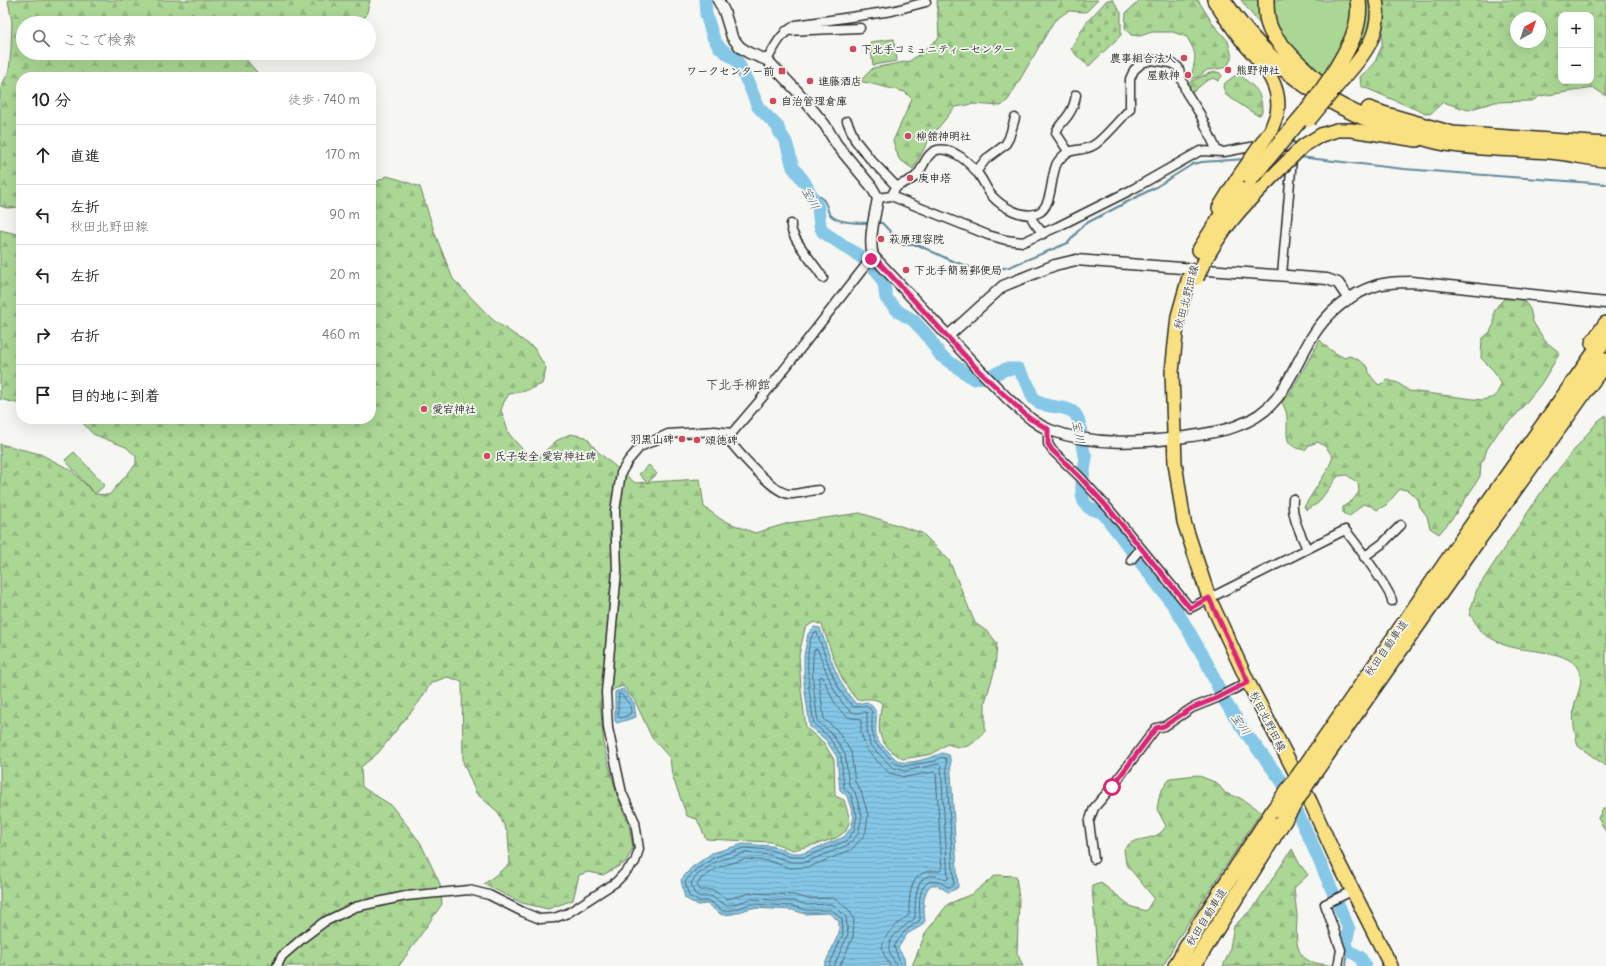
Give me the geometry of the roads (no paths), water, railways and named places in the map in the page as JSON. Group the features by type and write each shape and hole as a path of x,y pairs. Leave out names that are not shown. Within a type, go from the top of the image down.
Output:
{"highway":[{"path":"1223,0 1233,16 1265,53 1285,70 1314,91 1344,109 1386,127 1440,143 1551,151 1584,156 1606,164"},
{"path":"1234,0 1244,14 1273,47 1293,64 1331,80"},
{"path":"1266,0 1266,12 1270,30 1291,55 1331,80 1353,102 1386,116 1452,134 1605,149"},
{"path":"1200,258 1227,207 1253,180 1331,80 1357,27 1359,10 1358,0"},
{"path":"1584,156 1605,149"},
{"path":"1562,398 1584,356 1606,324"},
{"name":"秋田自動車道","path":"1176,966 1200,924 1308,772 1389,644 1606,337"},
{"name":"秋田自動車道","path":"1308,772 1406,641 1606,361"},
{"name":"秋田自動車道","path":"1193,966 1278,816"}],"main road":[{"path":"1214,0 1229,24 1265,68 1275,86 1278,96 1277,114 1253,180"},
{"path":"1331,80 1359,61 1372,40 1377,21 1376,0"},
{"path":"1253,180 1321,134 1337,130 1351,130 1440,143"},
{"name":"秋田北野田線","path":"1200,258 1193,278 1184,317 1172,393 1175,462 1184,522 1209,598 1248,682 1310,801 1352,890 1391,966"}],"street":[{"path":"718,0 724,11 732,37 740,47 749,53 767,60 796,90 825,125 837,145 871,186 878,198 870,260 761,399 732,433 731,443 748,462 777,489 788,494 819,490"},
{"path":"767,60 786,31 796,25 892,11 926,2 925,0"},
{"path":"786,31 860,28"},
{"path":"891,196 897,186 911,180 917,175 926,158 936,150 945,150 952,152 969,165 976,172 991,195 1003,205 1016,212 1030,215 1040,212 1047,204 1053,174 1057,164 1068,151 1093,146 1130,109 1130,79 1134,70 1142,63 1152,60 1171,63 1178,67 1186,92 1200,114 1217,151"},
{"path":"1068,151 1056,134 1057,129 1069,116 1074,106 1076,95"},
{"path":"976,172 986,159 1004,145 1010,138 1015,118"},
{"path":"847,121 855,140 871,160 897,186"},
{"path":"878,198 891,196 988,235 1006,240 1023,242 1043,234 1133,189 1200,151 1224,152 1256,146 1293,147 1282,275"},
{"path":"1030,215 1031,219 1040,228 1043,234"},
{"path":"791,224 790,228 803,250 823,278"},
{"path":"870,260 948,336 990,382 1029,418 1048,429 1094,441 1133,441 1174,438 1218,432 1238,426 1256,418 1276,400 1289,381 1318,328 1336,308 1349,299 1374,286 1394,282 1412,282 1606,303"},
{"path":"948,336 1003,286 1055,266 1076,260 1335,280 1342,287 1349,299"},
{"path":"1048,429 1048,444 1087,484 1190,608 1345,530 1360,548 1392,596 1392,601"},
{"path":"277,966 282,956 304,938 330,919 355,907 406,896 470,890 489,895 540,919 554,918 568,913 616,882 635,862 639,849 635,822 622,793 608,728 606,692 617,571 615,511 621,473 628,461 640,447 668,434 715,431 732,433"},
{"path":"1293,499 1292,509 1296,523 1308,549"},
{"path":"1364,556 1383,543 1401,525"},
{"path":"1131,560 1141,548"},
{"path":"1094,859 1089,822 1094,808 1112,787 1156,728 1164,726 1192,708 1217,698 1226,692 1248,682"},
{"path":"1338,966 1341,950 1325,904 1352,890"}],"water":[{"path":"814,627 820,628 834,668 849,696 856,704 867,702 875,710 876,735 878,741 898,761 913,762 927,759 942,753 949,755 950,758 958,887 948,892 937,885 931,885 928,889 924,897 925,921 921,926 907,934 898,948 904,958 905,966 824,966 839,933 839,921 829,913 805,914 793,910 751,908 733,914 722,915 707,904 697,905 685,898 681,880 691,868 712,853 743,844 772,846 792,853 804,853 844,837 851,828 854,817 847,796 840,790 837,757 826,740 810,727 804,684 804,656 808,634"},
{"path":"623,689 634,703 636,717 617,723 615,721 615,692"}],"waterway":[{"name":"宝川","path":"705,0 706,14 713,37 719,47 737,61 758,107 778,127 786,142 793,167 805,183 818,207 820,226 823,232 864,259 877,271 884,284 886,298 899,312 913,320 926,334 941,356 974,379 995,374 1006,369 1018,369 1027,383 1034,399 1044,405 1068,409 1076,415 1080,425 1082,447 1086,457 1082,491 1084,503 1088,507 1103,513 1174,606 1205,659 1224,700 1243,729 1283,783 1309,837 1349,929 1346,943 1348,950 1360,957 1365,966"},
{"path":"1277,156 1286,156"},
{"path":"1299,157 1404,169 1606,184"},
{"path":"877,222 882,223 903,245 918,245 950,260 972,268 994,270 1009,267 1068,243 1083,225 1156,187 1193,164 1245,159"},
{"path":"809,191 815,193 822,199 832,217 848,222 871,223"},
{"path":"1346,966 1348,950"}],"place":[{"name":"下北手コミュニティーセンター","path":"853,49"},
{"name":"農事組合法人","path":"1184,58"},
{"name":"熊野神社","path":"1228,70"},
{"name":"ワークセンター前","path":"782,71"},
{"name":"屋敷神","path":"1188,75"},
{"name":"進藤酒店","path":"810,81"},
{"name":"自治管理倉庫","path":"773,101"},
{"name":"柳舘神明社","path":"908,136"},
{"name":"庚申塔","path":"910,178"},
{"name":"萩原理容院","path":"881,239"},
{"name":"下北手簡易郵便局","path":"906,270"},
{"name":"愛宕神社","path":"424,409"},
{"name":"羽黒山碑","path":"682,439"},
{"name":"頌徳碑","path":"697,440"},
{"name":"氏子安全 愛宕神社碑","path":"487,456"}],"district":[{"name":"下北手柳館","path":"738,384"}]}
